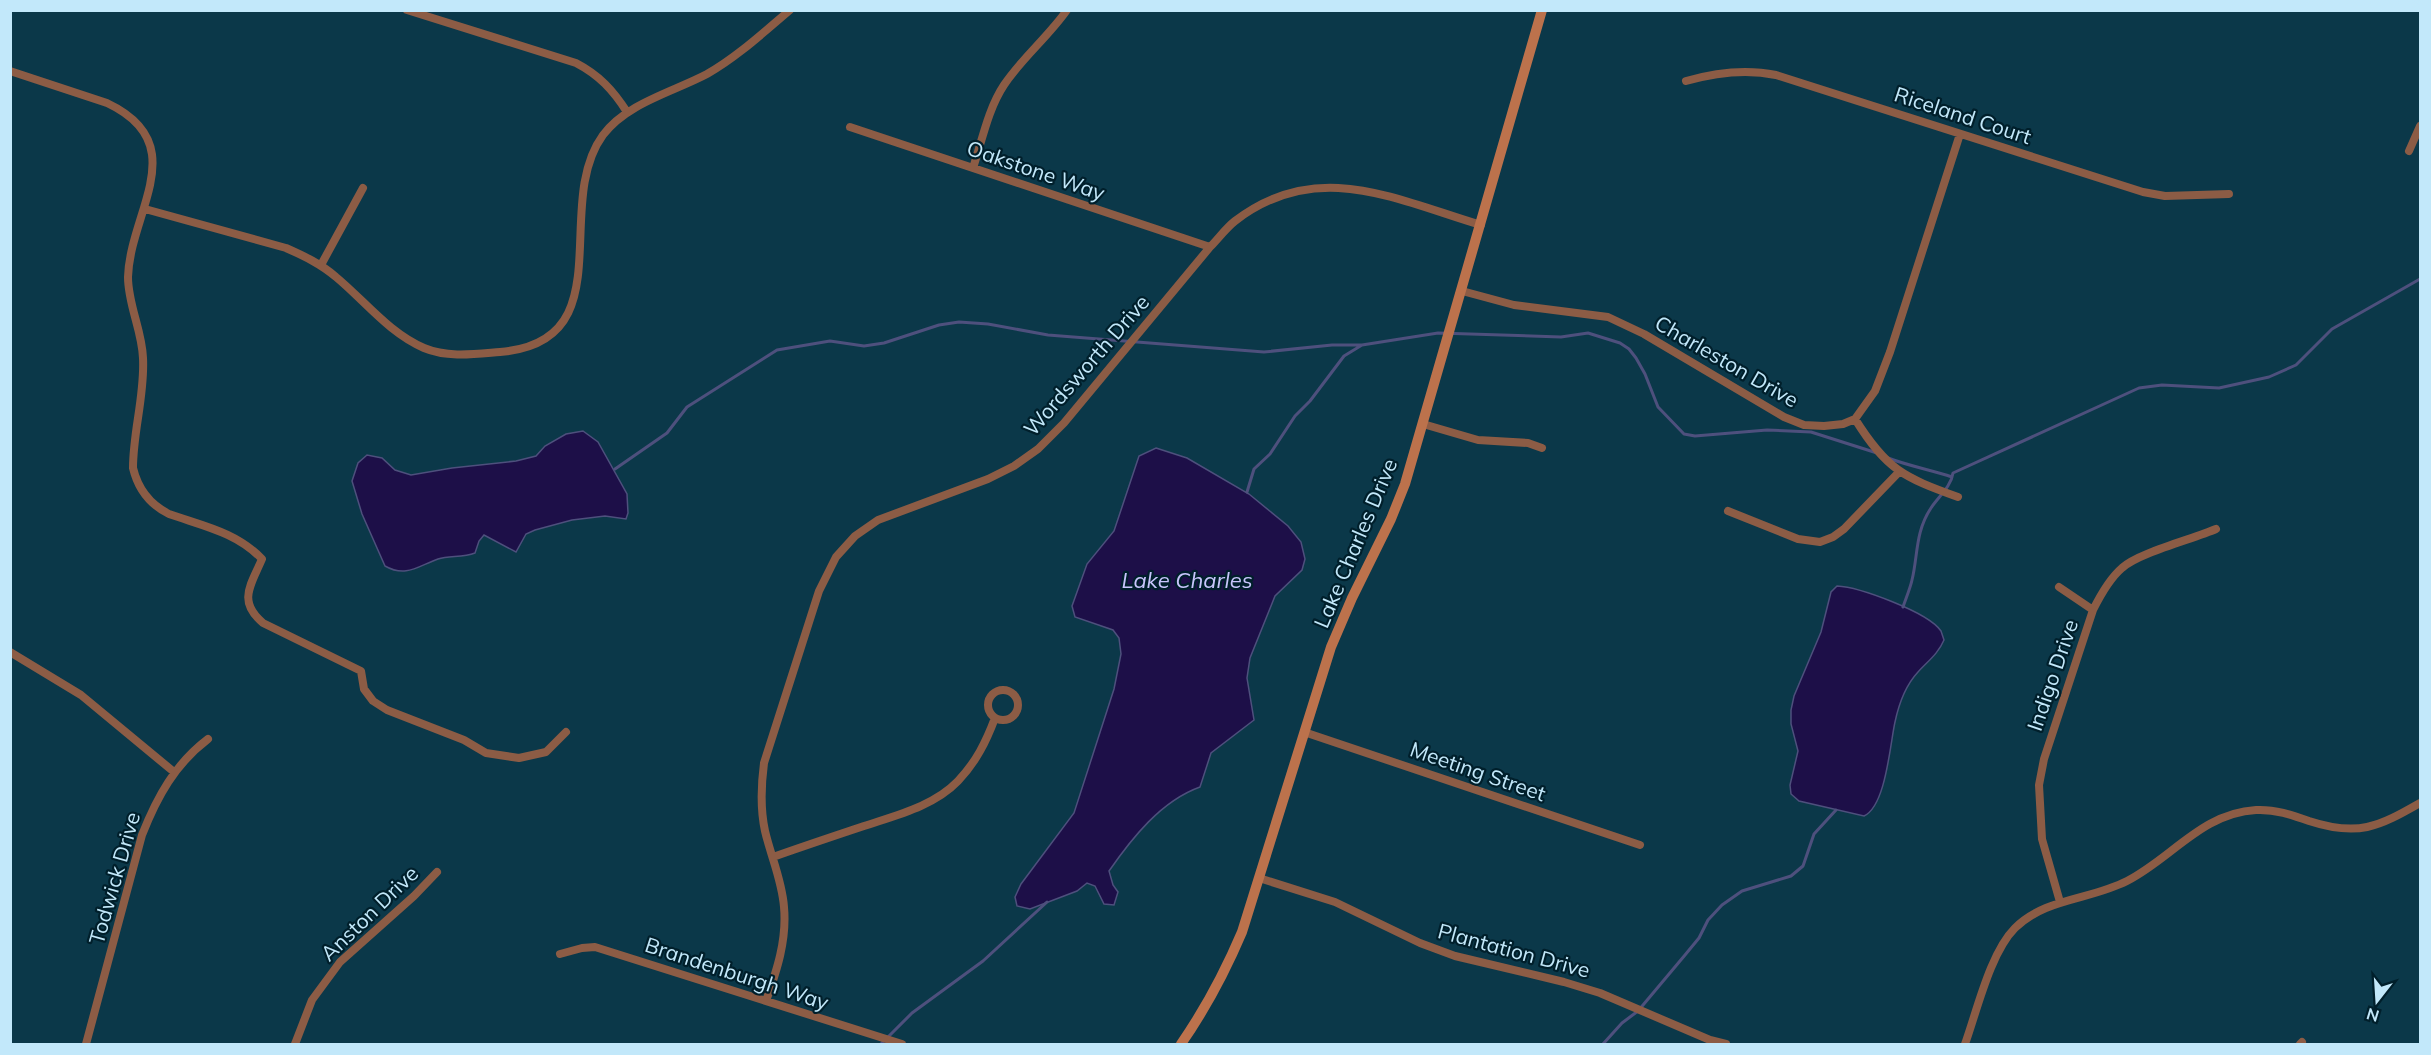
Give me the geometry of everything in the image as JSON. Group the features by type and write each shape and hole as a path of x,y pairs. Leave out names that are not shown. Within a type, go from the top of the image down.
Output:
{"street":[{"path":"407,10 576,63 606,83 627,112"},
{"path":"145,209 285,248 321,265 398,333 427,349 445,354 464,355 517,351 538,344 558,329 573,306 577,284 581,203 590,163 603,135 627,112 709,73 790,10"},
{"path":"973,168 990,113 1002,87 1018,65 1056,26 1067,10"},
{"name":"Lake Charles Drive","path":"1181,1044 1203,1012 1225,972 1242,932 1331,647 1402,491 1542,10"},
{"path":"10,71 106,103 131,117 147,138 153,162 153,176 128,277 143,357 133,458 136,479 145,496 159,509 235,537 249,546 262,559 248,600 252,614 263,623 361,671 364,689 373,701 387,710 464,740 486,753 500,757 519,758 546,752 566,732"},
{"name":"Riceland Court","path":"1686,81 1706,75 1762,72 1808,83 1960,135 2143,192 2165,196 2229,194"},
{"path":"2409,151 2421,126"},
{"name":"Oakstone Way","path":"850,127 1210,247"},
{"path":"1958,497 1921,484 1888,464 1855,419 1875,391 1890,352 1960,135"},
{"name":"Wordsworth Drive","path":"766,1001 780,962 785,927 783,891 766,833 762,809 761,784 764,763 819,591 836,557 855,536 878,520 988,479 1014,466 1038,448 1064,423 1210,247 1233,222 1258,205 1286,193 1318,186 1363,190 1481,225"},
{"path":"321,265 363,188"},
{"name":"Charleston Drive","path":"1462,291 1514,305 1608,317 1644,334 1758,404 1804,424 1824,426 1844,424 1855,419"},
{"path":"1423,424 1478,440 1528,443 1542,448"},
{"path":"1728,511 1798,539 1820,542 1845,529 1899,472"},
{"name":"Indigo Drive","path":"2060,902 2042,839 2039,785 2044,759 2093,610 2100,596 2122,567 2216,529"},
{"path":"2059,587 2093,610"},
{"path":"10,652 81,695 174,772"},
{"path":"1000,690 1011,692 1018,700 1018,711 1011,719 995,718 989,710 989,700 992,695 1000,690"},
{"path":"773,856 913,809 937,797 957,782 973,764 986,743 995,718"},
{"name":"Meeting Street","path":"1304,732 1640,844"},
{"name":"Todwick Drive","path":"86,1044 142,835 155,802 174,772 190,753 208,739"},
{"path":"1965,1044 2002,944 2027,918 2060,902 2109,889 2127,881 2199,828 2236,813 2270,810 2330,828 2351,830 2392,820 2421,803"},
{"name":"Anston Drive","path":"295,1044 312,1000 340,962 414,896 437,872"},
{"name":"Plantation Drive","path":"1259,878 1335,902 1420,943 1455,957 1564,982 1600,993 1710,1040 1726,1044"},
{"name":"Brandenburgh Way","path":"560,954 596,947 902,1044"}],"water":[{"path":"583,431 598,442 627,494 626,519 605,516 572,520 535,530 526,534 516,552 484,535 475,553 470,555 442,558 406,571 385,566 362,514 352,481 358,463 367,455 382,458 395,470 411,475 516,461 536,456 545,446 566,434"},
{"name":"Lake Charles","path":"1156,448 1187,458 1249,494 1288,526 1301,542 1305,559 1302,570 1275,596 1250,658 1247,678 1254,720 1211,753 1200,787 1186,793 1160,811 1118,858 1109,871 1113,885 1118,892 1114,905 1104,904 1095,886 1087,883 1077,891 1030,909 1017,906 1015,897 1021,884 1074,813 1114,689 1121,654 1119,638 1113,630 1075,617 1072,606 1087,564 1114,531 1139,456"},
{"path":"1837,586 1876,596 1922,616 1941,631 1944,640 1936,653 1913,677 1903,695 1898,708 1882,788 1871,810 1864,816 1799,801 1791,794 1790,785 1798,751 1791,724 1794,696 1821,632 1831,592"}],"waterway":[{"path":"1903,607 1912,580 1922,526 1931,508 1950,483 1953,473 2139,388 2162,385 2219,388 2269,377 2296,365 2332,329 2420,279"},
{"path":"615,469 667,433 687,407 777,350 830,341 864,346 884,343 939,325 959,322 988,324 1048,335 1264,352 1332,345 1362,345 1438,333 1561,337 1588,333 1620,343 1629,349 1645,374 1658,407 1684,434 1695,436 1767,430 1811,432 1877,453"},
{"path":"1247,492 1254,469 1270,454 1295,416 1310,401 1344,356 1362,345"},
{"path":"1888,458 1952,477"},
{"path":"1603,1044 1622,1023 1638,1011 1699,938 1708,920 1722,905 1742,891 1791,876 1803,866 1814,834 1836,810"},
{"path":"881,1044 912,1013 983,961 1047,902"}]}
